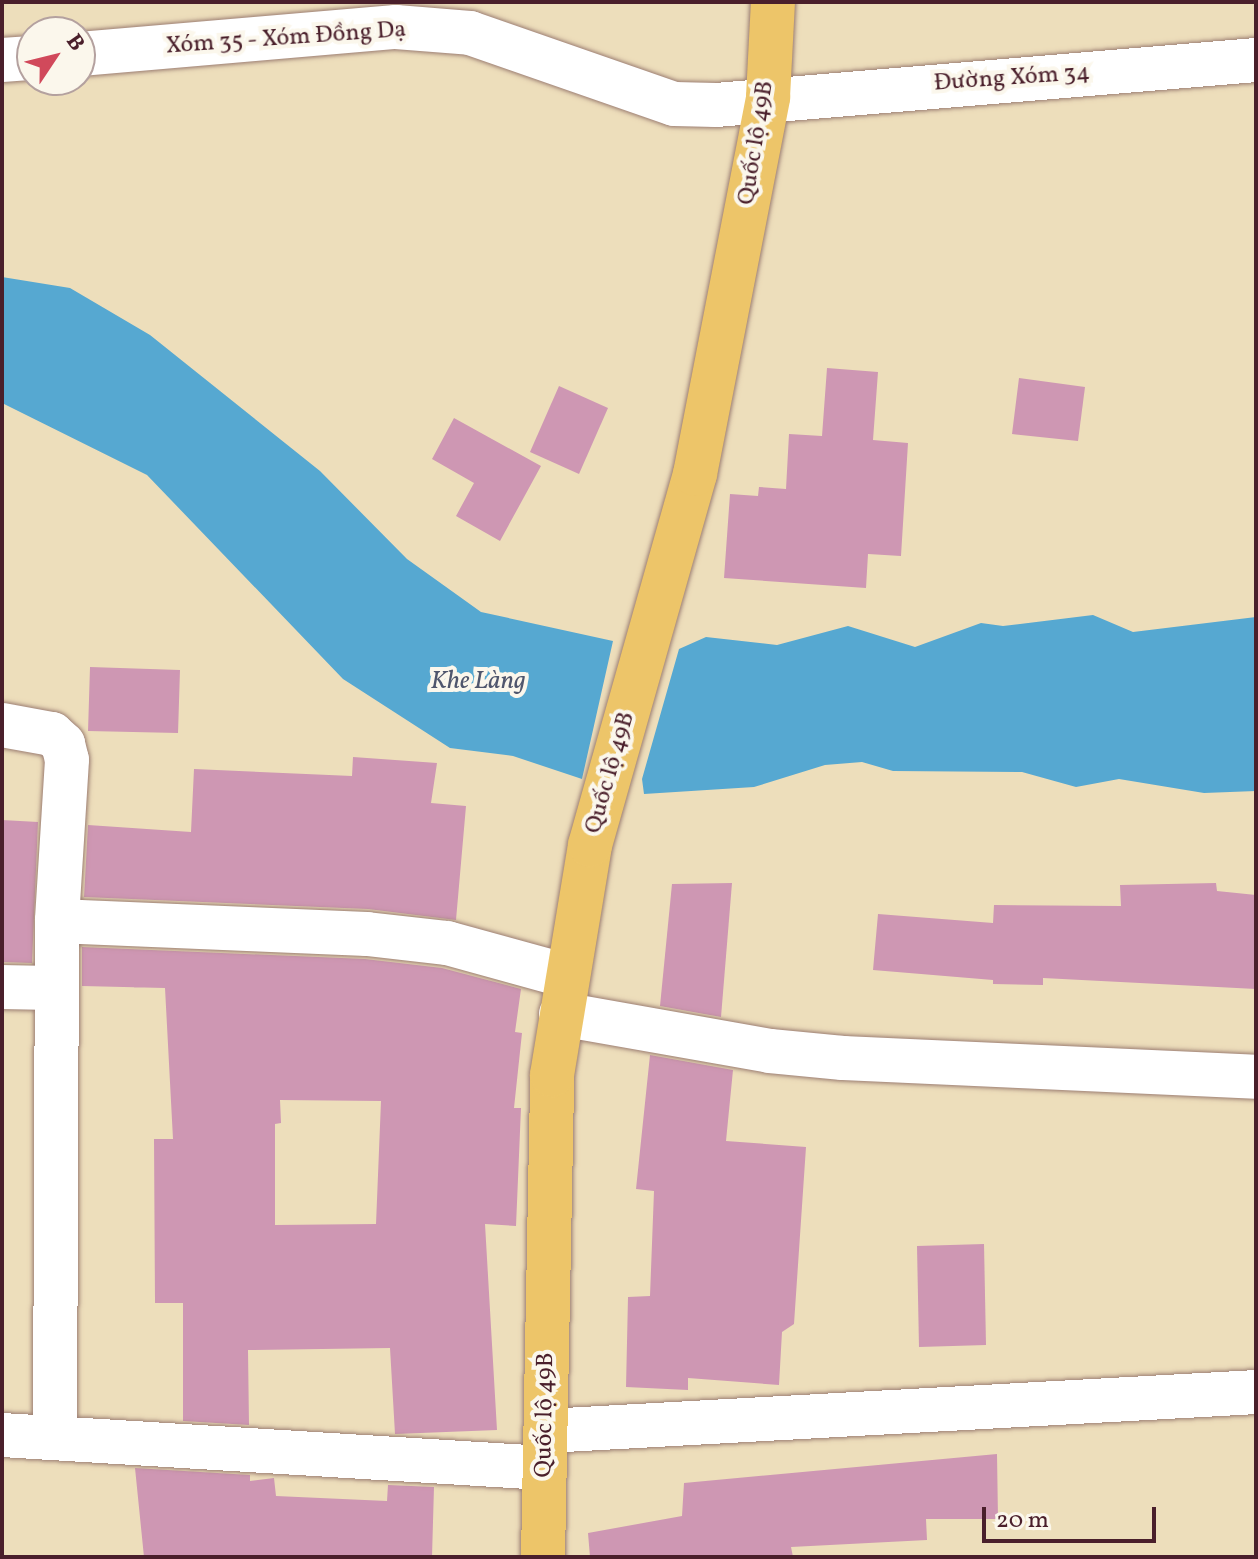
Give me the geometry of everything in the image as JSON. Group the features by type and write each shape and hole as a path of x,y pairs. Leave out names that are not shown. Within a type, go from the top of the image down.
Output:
{"main road":[{"name":"Quốc lộ 49B","path":"543,1557 552,1075 590,845 695,474 768,97 773,2"}],"street":[{"name":"Xóm 35 - Xóm Đồng Dạ","path":"96,53 396,27 470,33 674,104 716,105 768,97"},
{"name":"Đường Xóm 34","path":"768,97 1256,60"},
{"path":"2,725 39,728 63,744 67,780 57,921 55,1435"},
{"path":"57,921 367,934 447,943 564,995 755,1049 843,1058 1256,1077"},
{"path":"2,987 56,988"},
{"path":"2,1435 546,1450 1256,1392"}],"water":[{"name":"Khe Làng","path":"2,277 70,288 150,335 320,471 407,559 481,612 613,641 582,779 513,756 450,748 343,679 147,475 2,403"},
{"path":"1093,615 1133,632 1256,617 1256,791 1204,793 1119,779 1076,787 1022,772 893,771 862,762 825,765 754,787 644,794 642,779 679,649 706,637 777,645 848,626 915,647 981,623 1003,626"}],"building":[{"path":"827,368 878,372 873,440 908,443 901,556 868,554 866,588 724,578 730,494 758,496 759,487 786,489 789,434 822,436"},
{"path":"1019,378 1085,387 1078,441 1012,434"},
{"path":"559,386 608,408 579,474 530,452"},
{"path":"454,418 541,466 500,541 456,516 474,483 432,459"},
{"path":"90,667 180,670 178,733 88,731"},
{"path":"353,757 437,763 431,803 466,806 456,920 368,909 84,897 88,825 191,832 194,769 352,776"},
{"path":"2,820 38,822 32,963 2,962"},
{"path":"732,883 721,1017 660,1006 672,884"},
{"path":"1216,883 1217,891 1256,895 1256,989 1043,978 1043,985 993,984 993,980 873,970 878,914 993,923 994,905 1121,906 1120,885"},
{"path":"82,947 365,959 442,968 521,989 515,1032 522,1033 514,1108 521,1108 516,1226 485,1224 497,1430 395,1434 390,1348 248,1350 249,1425 183,1421 183,1303 155,1303 154,1139 173,1139 165,988 82,986","holes":["280,1100 381,1101 376,1224 275,1225 275,1124 281,1123"]},
{"path":"650,1055 733,1070 726,1141 806,1147 794,1324 782,1332 779,1385 688,1378 688,1390 626,1387 628,1297 650,1296 654,1191 636,1189"},
{"path":"984,1244 986,1345 919,1347 917,1246"},
{"path":"997,1454 998,1519 926,1519 927,1540 791,1547 793,1557 590,1557 588,1533 682,1516 684,1483"},
{"path":"135,1468 250,1475 250,1481 274,1478 276,1496 387,1501 388,1485 434,1487 432,1557 144,1557"}]}
